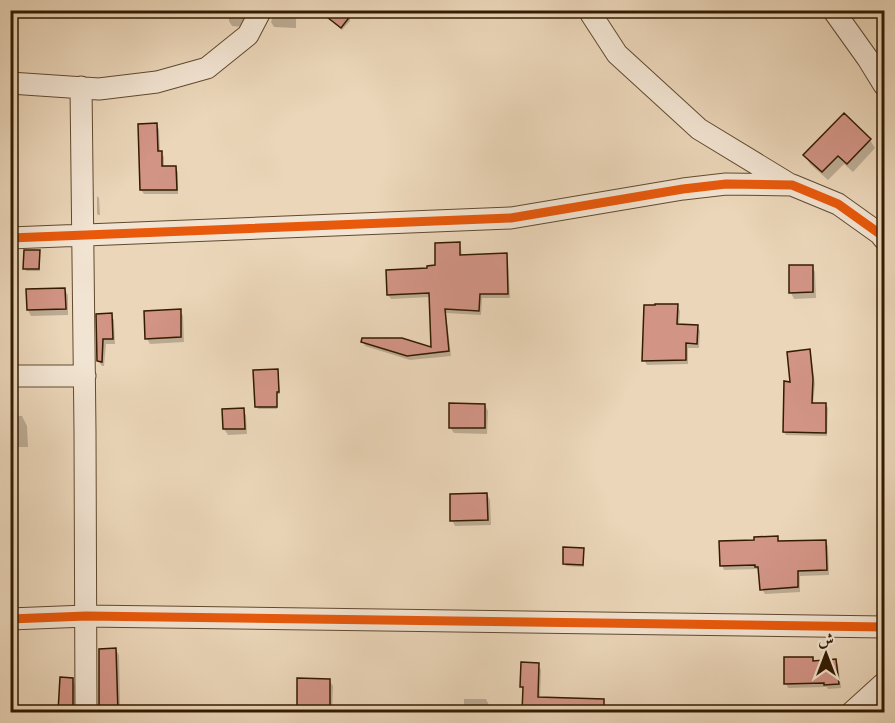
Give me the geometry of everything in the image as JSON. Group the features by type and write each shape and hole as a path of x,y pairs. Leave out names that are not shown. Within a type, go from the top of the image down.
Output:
{"street":[{"path":"10,83 99,89 157,82 207,68 248,35 261,10"},
{"path":"591,10 591,14 617,54 699,129 792,185 838,204 885,239"},
{"path":"833,10 885,85"},
{"path":"81,87 86,712"},
{"path":"10,238 511,218 683,189 726,184 792,185"},
{"path":"10,376 85,376"},
{"path":"10,619 86,616 885,627"},
{"path":"852,712 885,683"}],"building":[{"path":"318,10 355,10 341,28"},
{"path":"844,113 871,139 847,164 838,156 822,172 803,155"},
{"path":"157,123 158,151 162,151 162,166 176,166 177,190 140,190 138,124"},
{"path":"460,242 460,255 507,253 508,294 480,294 479,311 445,309 449,351 407,356 361,342 362,338 402,338 431,347 429,293 387,295 386,270 427,268 427,266 435,265 435,243"},
{"path":"24,250 40,250 39,269 23,269"},
{"path":"789,265 813,265 813,292 789,293"},
{"path":"65,288 66,309 27,310 26,289"},
{"path":"678,304 677,324 698,325 697,344 686,343 686,360 642,361 644,305"},
{"path":"181,309 181,337 145,339 144,311"},
{"path":"112,313 113,339 103,339 102,362 97,361 96,314"},
{"path":"810,349 813,379 812,403 826,403 826,433 783,432 784,381 790,382 787,352"},
{"path":"278,369 277,407 255,407 253,370"},
{"path":"449,403 485,404 485,428 449,428"},
{"path":"244,408 245,429 223,429 222,409"},
{"path":"487,493 488,520 450,521 450,494"},
{"path":"778,536 778,541 826,540 827,570 798,571 798,587 760,590 758,567 755,565 720,566 719,541 754,540 754,537"},
{"path":"563,547 584,548 583,565 563,564"},
{"path":"116,648 118,712 99,712 99,649"},
{"path":"784,657 813,657 813,661 836,659 839,684 784,684"},
{"path":"521,662 539,663 538,697 604,699 604,712 522,712"},
{"path":"60,677 73,678 73,712 58,712"},
{"path":"297,678 330,679 330,707 319,708 319,712 297,712"}],"cycle path":[{"path":"10,238 511,218 726,184 792,185 838,204 884,239"},
{"path":"10,619 86,616 884,627"}]}
